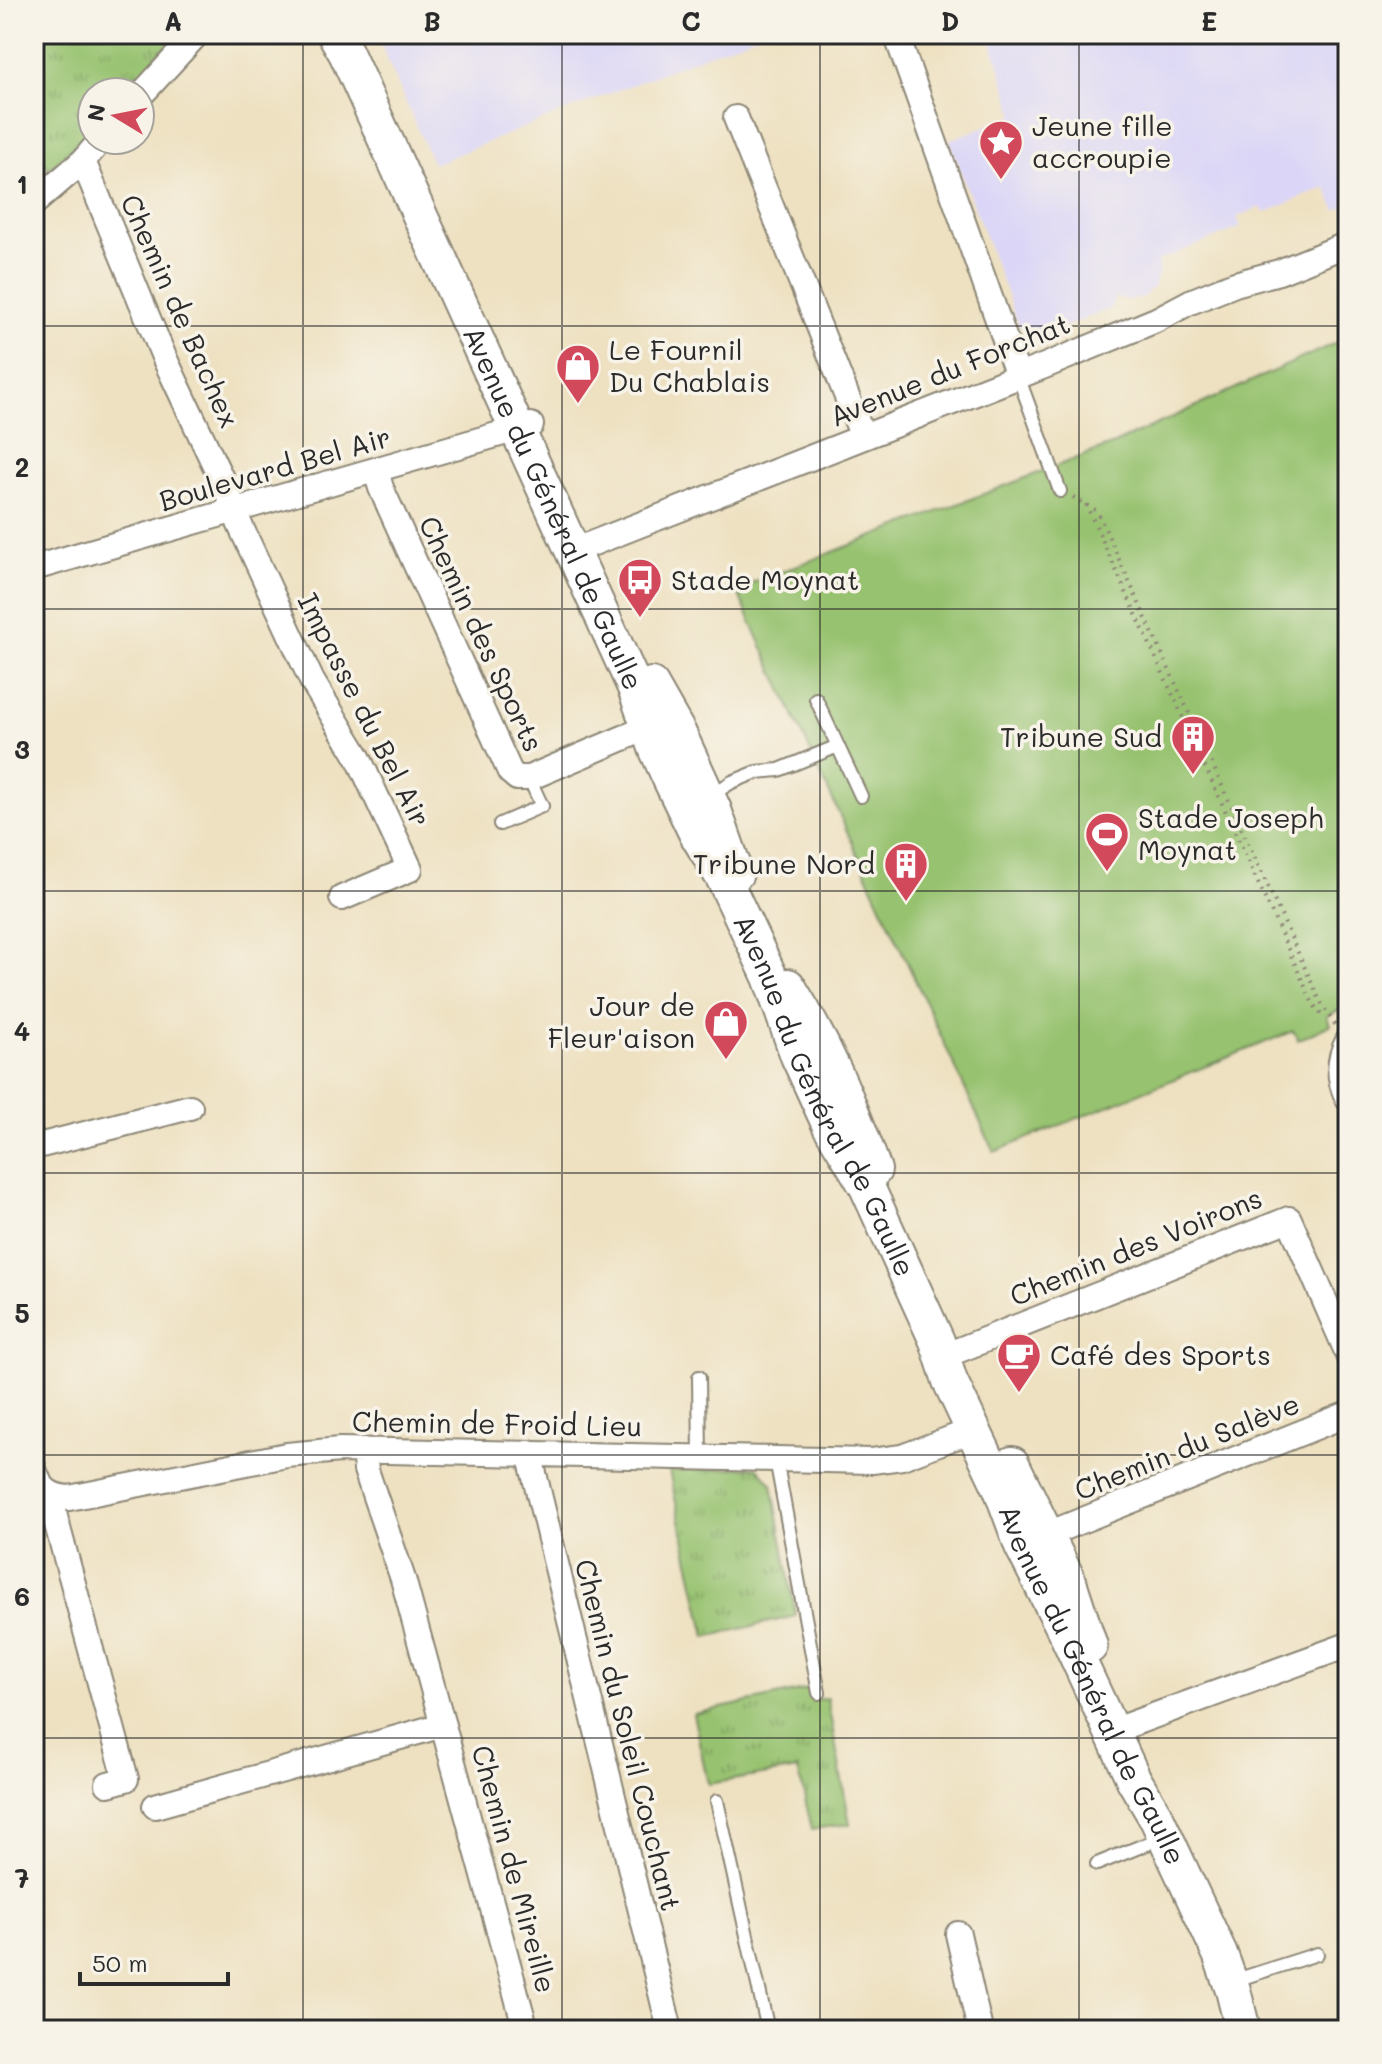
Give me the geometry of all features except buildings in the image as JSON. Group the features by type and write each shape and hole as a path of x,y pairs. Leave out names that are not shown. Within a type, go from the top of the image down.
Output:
{"main road":[{"name":"Avenue du Général de Gaulle","path":"335,34 580,548 657,699 678,764 696,802 780,970 823,1043 819,1068 867,1187 937,1341 950,1381 982,1425"},
{"name":"Avenue du Général de Gaulle","path":"351,34 524,427"},
{"name":"Avenue du Général de Gaulle","path":"580,548 649,727 678,764"},
{"name":"Avenue du Général de Gaulle","path":"834,1103 959,1350 982,1425 1050,1574 1067,1635 1119,1729 1242,1978 1261,2030"},
{"name":"Avenue du Général de Gaulle","path":"1119,1729 1134,1780 1165,1837 1225,1966 1243,2030"}],"street":[{"path":"156,79 197,34"},
{"path":"896,34 1018,376"},
{"path":"736,118 863,437"},
{"path":"34,203 87,156"},
{"name":"Chemin de Bachex","path":"83,161 164,357 234,511"},
{"name":"Avenue du Forchat","path":"580,548 1018,376 1156,320 1225,287 1279,272 1348,244"},
{"name":"Boulevard Bel Air","path":"34,568 524,427"},
{"name":"Chemin des Sports","path":"376,471 510,772 517,778 529,778 649,727"},
{"name":"Impasse du Bel Air","path":"234,511 312,681 358,757 410,869 342,898"},
{"path":"1342,1037 1339,1073 1348,1099"},
{"path":"34,1147 190,1107"},
{"name":"Chemin des Voirons","path":"959,1350 1289,1219 1348,1354"},
{"name":"Chemin du Salève","path":"1035,1540 1348,1414"},
{"name":"Chemin de Froid Lieu","path":"43,1502 287,1455 364,1450 888,1460 982,1425"},
{"name":"Chemin de Mireille","path":"364,1450 366,1470 403,1579 526,2030"},
{"name":"Chemin du Soleil Couchant","path":"529,1453 670,2030"},
{"path":"34,1469 44,1490 43,1502 55,1517 126,1779 108,1784"},
{"path":"1119,1729 1348,1645"},
{"name":"Chemin de Mireille","path":"155,1806 443,1725"},
{"path":"958,1934 980,2030"}],"lane":[{"path":"1018,376 1060,491"},
{"path":"816,699 861,796"},
{"path":"696,802 757,772 779,770 838,746"},
{"path":"500,824 542,806 529,778"},
{"path":"699,1377 700,1458"},
{"path":"776,1459 819,1693"},
{"path":"717,1801 768,2030"},
{"path":"1097,1864 1165,1837"},
{"path":"1242,1978 1317,1954"}],"path":[{"path":"1323,1017 1307,990 1085,503 1097,511 1320,1001 1331,1014 1342,1037"}],"shaded area":[{"path":"376,34 759,34 433,164"},
{"path":"989,34 1348,34 1348,206 1336,210 1326,187 1264,213 1261,207 1237,217 1241,227 1158,261 1159,270 1154,286 1142,298 1115,298 1110,309 1044,335 1019,327 949,140 1015,115"}],"green space":[{"path":"34,34 186,34 144,76 76,76 76,144 49,169 34,145"},
{"name":"Stade Joseph Moynat","path":"1348,337 1348,1006 1327,1016 1330,1025 1298,1040 1293,1031 994,1152 736,589 1114,444"},
{"path":"757,1467 772,1484 796,1616 706,1637 669,1471"},
{"path":"809,1689 812,1700 827,1698 850,1824 812,1829 798,1769 708,1784 693,1714"}],"place":[{"name":"Jeune fille accroupie","path":"1001,181"},
{"name":"Le Fournil Du Chablais","path":"578,405"},
{"name":"Stade Moynat","path":"640,619"},
{"name":"Tribune Sud","path":"1193,776"},
{"name":"Stade Joseph Moynat","path":"1107,873"},
{"name":"Tribune Nord","path":"906,903"},
{"name":"Jour de Fleur'aison","path":"726,1061"},
{"name":"Café des Sports","path":"1019,1394"}]}
